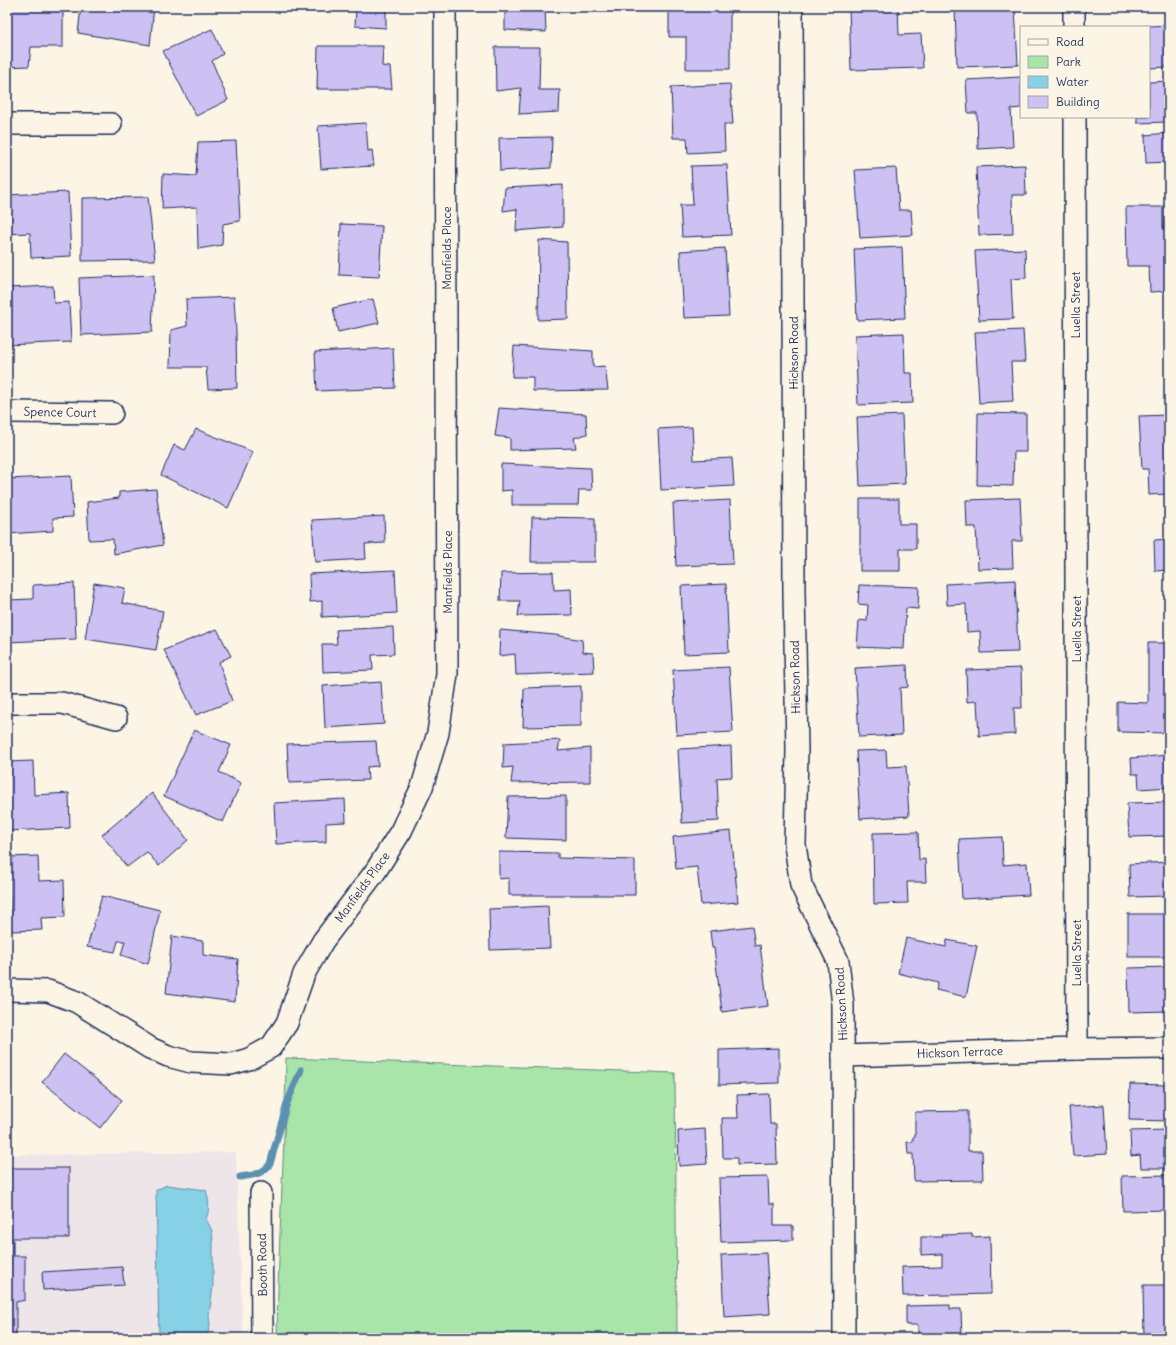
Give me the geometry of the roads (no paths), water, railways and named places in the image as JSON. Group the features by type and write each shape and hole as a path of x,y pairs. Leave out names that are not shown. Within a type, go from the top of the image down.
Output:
{"street":[{"name":"Manfields Place","path":"7,990 48,991 77,1002 150,1048 168,1056 191,1062 231,1064 248,1060 271,1047 287,1023 304,974 323,941 375,872 401,831 422,787 438,733 447,674 445,7"},
{"name":"Hickson Road","path":"792,7 794,592 797,750 795,846 801,885 838,961 843,1005 844,1338"},
{"path":"1074,7 1074,26"},
{"name":"Luella Street","path":"1074,118 1077,1049"},
{"path":"7,124 112,124"},
{"name":"Spence Court","path":"7,412 112,413"},
{"path":"7,703 62,703 116,718"},
{"path":"1077,1049 1169,1048"},
{"name":"Hickson Terrace","path":"843,1056 1077,1049"},
{"name":"Booth Road","path":"261,1193 262,1338"}],"water":[{"path":"167,1185 206,1190 209,1208 206,1219 212,1231 213,1242 213,1286 209,1316 210,1326 206,1338 159,1338 156,1190"}],"waterway":[{"path":"240,1177 253,1175 260,1172 267,1168 270,1164 287,1103 301,1070"}]}
